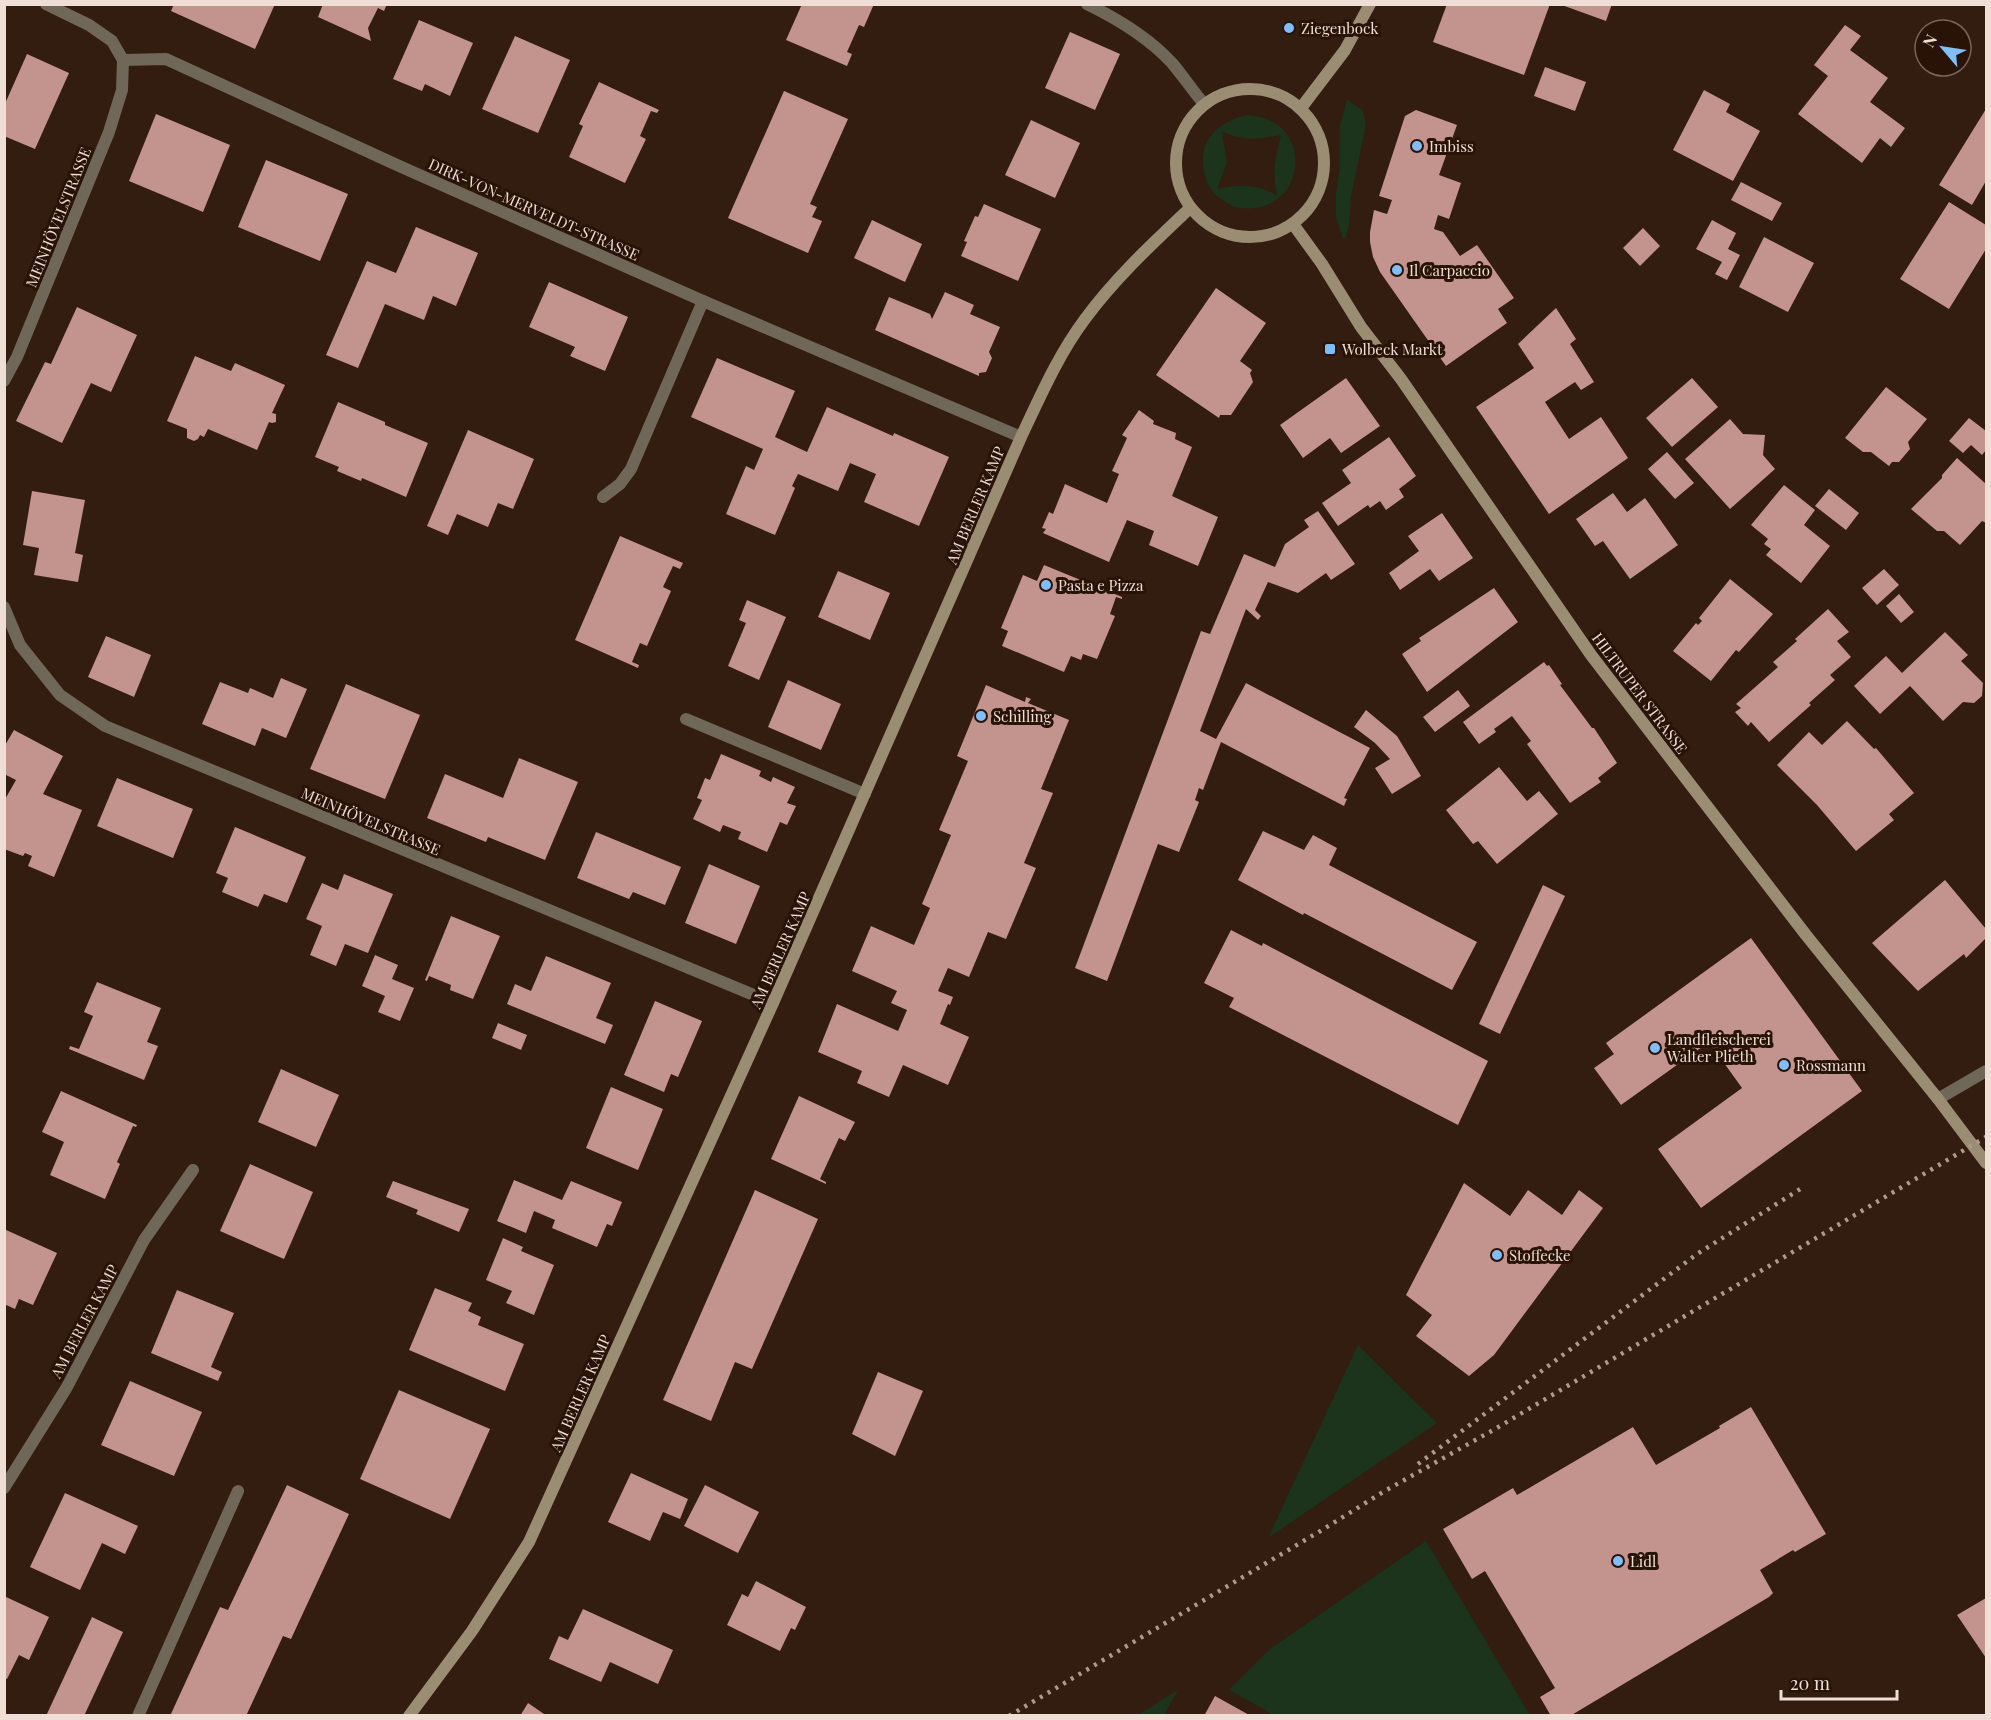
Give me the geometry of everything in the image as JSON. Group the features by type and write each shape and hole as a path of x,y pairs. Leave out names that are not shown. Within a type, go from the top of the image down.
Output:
{"street":[{"path":"46,4 89,25 112,41 123,60"},
{"path":"1087,4 1116,18 1158,50 1172,63 1204,104"},
{"path":"1301,108 1345,50 1370,4"},
{"name":"DIRK-VON-MERVELDT-STRASSE","path":"123,60 166,59 703,301 1021,437"},
{"name":"MEINHÖVELSTRASSE","path":"4,381 17,357 109,132 122,90 123,60"},
{"path":"1255,88 1274,92 1292,100 1301,108 1316,128 1324,149 1324,173 1317,196 1304,214 1293,224 1273,234 1250,238 1225,234 1206,224 1190,208 1180,189 1175,166 1178,143 1187,122 1204,104 1235,89 1255,88"},
{"name":"AM BERLER KAMP","path":"409,1716 472,1631 529,1542 773,1003 1021,437 1059,359 1084,320 1115,282 1190,208"},
{"name":"HILTRUPER STRASSE","path":"1293,224 1322,264 1360,327 1401,380 1591,655 1800,927 1986,1162"},
{"path":"603,497 620,484 631,469 703,301"},
{"name":"MEINHÖVELSTRASSE","path":"4,607 20,645 60,695 105,726 773,1003"},
{"path":"686,719 865,794"},
{"path":"1938,1099 1986,1071"},
{"name":"AM BERLER KAMP","path":"4,1488 67,1387 144,1240 193,1170"},
{"path":"138,1716 238,1491"}],"green space":[{"path":"1347,99 1363,111 1366,124 1351,197 1349,225 1346,237 1343,239 1336,217 1336,193 1340,167 1340,126"},
{"path":"1247,115 1271,121 1288,136 1293,148 1294,174 1289,186 1281,196 1269,204 1255,208 1235,207 1219,197 1208,186 1203,157 1205,147 1216,130","holes":["1222,131 1251,139 1281,135 1275,165 1277,195 1248,186 1217,189 1227,163"]},
{"path":"1358,1345 1437,1423 1268,1538"},
{"path":"1426,1541 1530,1715 1274,1715 1229,1690 1270,1649"},
{"path":"1178,1690 1164,1715 1138,1715"}],"building":[{"path":"174,4 275,4 255,49 171,11"},
{"path":"323,4 387,4 384,11 378,8 368,28 371,41 318,17"},
{"path":"802,4 874,4 864,27 859,25 847,52 852,54 847,66 786,40"},
{"path":"1447,4 1550,4 1524,75 1433,42"},
{"path":"1559,4 1612,4 1606,21"},
{"path":"419,20 473,43 450,96 425,84 422,91 393,79"},
{"path":"1845,25 1861,36 1850,50 1888,78 1870,102 1905,128 1891,147 1880,138 1862,163 1798,114 1828,76 1814,65"},
{"path":"1070,32 1120,54 1095,110 1045,88"},
{"path":"515,36 570,60 538,133 482,109"},
{"path":"27,54 69,73 35,149 4,136 4,106"},
{"path":"1545,67 1586,82 1575,111 1534,96"},
{"path":"599,82 659,110 657,113 651,111 640,136 646,139 625,183 569,157 583,126 579,124"},
{"path":"1704,90 1730,104 1726,112 1760,131 1733,181 1673,150"},
{"path":"784,91 848,119 810,204 817,207 812,217 822,221 808,253 728,218"},
{"path":"1986,109 1986,181 1972,205 1939,185"},
{"path":"1416,110 1457,125 1439,175 1461,183 1449,219 1438,215 1434,229 1443,232 1460,256 1477,245 1514,298 1498,309 1507,323 1446,366 1380,272 1373,257 1370,242 1374,210 1387,214 1392,200 1379,196 1405,116"},
{"path":"156,114 230,145 203,212 129,181"},
{"path":"1031,120 1080,143 1055,198 1005,175"},
{"path":"266,160 348,194 320,261 238,227"},
{"path":"1741,182 1782,203 1772,221 1731,200"},
{"path":"1949,202 1986,225 1986,249 1949,309 1900,279"},
{"path":"984,204 1041,229 1018,281 961,256 967,242 964,241 975,216 978,217"},
{"path":"872,220 922,244 905,282 854,258"},
{"path":"1712,220 1736,233 1728,249 1740,255 1727,280 1715,274 1722,262 1696,249"},
{"path":"416,227 478,253 456,306 433,296 424,320 385,304 358,368 326,355 367,261 396,273"},
{"path":"1643,228 1660,246 1640,266 1623,248"},
{"path":"1764,237 1814,263 1788,312 1739,287"},
{"path":"549,282 628,317 605,371 570,356 575,347 529,327"},
{"path":"1216,288 1266,323 1240,361 1252,370 1250,373 1253,382 1231,415 1220,415 1219,418 1156,375"},
{"path":"945,292 974,305 970,314 1000,327 989,352 992,358 986,372 979,373 979,376 875,330 889,297 930,314 932,319"},
{"path":"77,307 137,335 111,392 91,383 62,443 16,421 45,362 51,364"},
{"path":"1556,308 1576,339 1570,344 1594,382 1581,390 1575,382 1545,402 1569,439 1601,417 1628,458 1549,514 1476,407 1534,368 1518,344"},
{"path":"195,356 231,371 235,363 285,385 272,413 276,414 276,422 269,422 257,450 208,429 204,437 200,435 194,441 187,438 187,429 167,421"},
{"path":"717,358 795,391 775,437 807,452 827,407 893,436 894,433 949,457 919,526 864,502 876,474 850,463 838,491 798,474 792,486 795,488 775,535 726,514 746,466 754,470 763,449 691,417"},
{"path":"1346,378 1380,426 1341,453 1330,438 1303,458 1280,425"},
{"path":"1692,378 1718,407 1672,447 1646,418"},
{"path":"1886,387 1927,419 1908,442 1910,449 1899,462 1892,462 1889,466 1871,452 1863,452 1845,438"},
{"path":"338,402 428,443 406,497 362,478 361,481 337,471 339,467 315,457"},
{"path":"1139,410 1154,421 1153,424 1176,433 1175,439 1192,447 1172,496 1218,517 1198,566 1149,545 1154,531 1127,520 1109,562 1043,533 1046,529 1042,528 1049,512 1053,514 1065,484 1107,503 1119,474 1112,471 1127,438 1122,435"},
{"path":"1969,418 1986,431 1986,450 1982,455 1971,445 1963,453 1949,441"},
{"path":"1730,419 1743,434 1765,435 1763,455 1775,469 1730,509 1685,459"},
{"path":"468,430 534,459 513,509 498,503 488,527 457,514 448,535 427,526"},
{"path":"1389,437 1416,476 1399,489 1404,497 1386,510 1380,501 1370,508 1368,505 1338,526 1322,503 1351,483 1342,470"},
{"path":"1667,452 1694,483 1675,499 1648,469"},
{"path":"1957,458 1986,484 1986,523 1982,521 1960,545 1944,531 1937,531 1911,509 1942,478"},
{"path":"1784,485 1815,510 1804,525 1830,546 1801,583 1766,555 1771,549 1764,544 1768,539 1751,525"},
{"path":"1829,489 1859,513 1846,530 1815,506"},
{"path":"32,491 85,500 75,553 83,555 78,582 34,575 39,548 23,545"},
{"path":"1613,493 1627,512 1645,498 1678,545 1630,579 1603,541 1595,546 1576,519"},
{"path":"1318,511 1355,564 1331,580 1326,573 1298,593 1268,582 1255,610 1261,616 1258,620 1246,609 1200,731 1216,739 1246,683 1370,748 1344,798 1347,799 1344,806 1221,742 1203,790 1199,788 1195,800 1199,802 1179,852 1158,844 1107,981 1075,968 1201,631 1210,634 1244,554 1275,567 1285,544 1309,527 1304,520"},
{"path":"1442,513 1473,558 1439,581 1430,569 1400,590 1389,573 1419,551 1408,536"},
{"path":"620,536 683,563 680,569 673,566 663,587 671,591 647,646 640,643 632,662 639,665 638,668 575,640"},
{"path":"1044,565 1122,597 1122,599 1116,597 1110,614 1115,616 1097,659 1083,654 1081,660 1071,656 1064,672 1002,646 1008,631 1001,628 1023,575 1037,581"},
{"path":"1884,569 1899,585 1877,605 1862,588"},
{"path":"838,571 890,593 870,640 818,617"},
{"path":"1730,579 1773,614 1739,652 1736,650 1711,681 1673,651 1696,623 1698,625 1702,621 1699,618"},
{"path":"1494,588 1518,622 1427,692 1402,654 1421,641 1419,638"},
{"path":"1899,594 1914,612 1901,623 1886,606"},
{"path":"747,600 786,617 759,680 728,666 746,623 739,620"},
{"path":"1828,609 1849,632 1837,641 1851,657 1830,675 1835,680 1809,703 1811,705 1769,742 1751,722 1748,726 1735,712 1741,708 1736,704 1778,667 1773,662"},
{"path":"1945,632 1968,655 1961,661 1983,683 1982,696 1974,703 1963,702 1943,721 1910,686 1880,714 1854,686 1886,656 1902,673"},
{"path":"106,636 151,655 134,697 88,677"},
{"path":"1544,662 1547,666 1549,665 1562,684 1560,685 1594,728 1617,763 1598,778 1601,782 1570,803 1527,744 1531,741 1512,716 1494,729 1496,732 1479,744 1463,722"},
{"path":"281,678 307,689 286,738 262,728 255,746 202,724 220,682 248,693 250,688 273,698"},
{"path":"788,680 841,704 821,750 768,727"},
{"path":"346,684 420,715 385,799 310,769"},
{"path":"986,685 1025,702 1026,697 1031,699 1028,703 1069,720 1041,789 1053,793 1024,863 1036,868 1006,939 988,932 969,977 948,968 938,991 953,997 940,1024 969,1037 948,1085 903,1065 889,1097 857,1083 862,1071 818,1052 837,1004 898,1031 907,1010 891,1003 897,991 852,971 871,926 914,945 930,908 922,904 951,835 939,830 968,761 957,756"},
{"path":"1458,690 1470,706 1435,732 1423,717"},
{"path":"1366,710 1397,736 1421,776 1392,794 1375,768 1390,759 1375,743 1354,727"},
{"path":"1847,721 1874,749 1876,748 1914,793 1889,814 1894,820 1856,851 1817,805 1777,765 1809,732 1822,745"},
{"path":"14,730 63,756 43,794 82,810 54,877 28,866 32,856 25,853 23,856 4,849 4,801 16,780 4,774 4,747"},
{"path":"721,754 761,771 759,776 771,782 773,777 795,787 787,803 796,806 787,825 780,822 767,852 738,839 741,832 723,825 720,832 693,819 702,800 697,798 705,778 710,780"},
{"path":"519,758 578,782 545,860 488,837 486,842 427,818 445,774 503,798"},
{"path":"1499,767 1527,801 1539,791 1558,814 1497,864 1478,841 1473,844 1446,810"},
{"path":"117,778 193,809 173,858 97,826"},
{"path":"235,827 306,857 287,903 264,894 258,907 222,892 228,878 216,873"},
{"path":"1263,831 1304,850 1313,835 1337,848 1329,865 1477,942 1452,990 1238,880"},
{"path":"596,832 681,867 665,905 633,892 629,899 577,878"},
{"path":"709,864 760,886 736,944 685,923"},
{"path":"344,874 393,894 368,953 345,944 336,966 310,955 322,926 306,919 322,883 338,890"},
{"path":"1945,880 1986,929 1986,938 1966,958 1964,954 1918,991 1872,943"},
{"path":"1543,885 1565,896 1500,1034 1479,1024"},
{"path":"451,916 500,936 473,999 450,990 451,985 429,976 427,981 425,980"},
{"path":"1231,930 1262,946 1263,943 1488,1061 1458,1125 1229,1007 1234,998 1204,983"},
{"name":"Rossmann","path":"1751,938 1862,1091 1701,1208 1658,1149 1742,1088 1709,1042 1621,1105 1594,1068 1614,1054 1606,1043"},
{"path":"375,955 398,965 392,979 414,988 400,1021 378,1012 385,996 362,986"},
{"path":"546,956 611,983 596,1018 613,1025 605,1044 507,1004 515,984 531,991"},
{"path":"97,982 161,1008 147,1042 158,1046 144,1080 69,1049 70,1046 79,1049 93,1016 84,1012"},
{"path":"655,1001 702,1021 678,1077 671,1074 664,1092 624,1075"},
{"path":"498,1023 527,1035 521,1050 492,1038"},
{"path":"281,1069 339,1095 316,1147 258,1122"},
{"path":"611,1087 663,1109 638,1170 586,1148"},
{"path":"61,1091 137,1125 133,1126 117,1162 120,1164 105,1199 50,1175 64,1142 42,1132"},
{"path":"799,1096 855,1122 845,1141 839,1138 820,1179 826,1184 771,1159"},
{"path":"250,1164 313,1192 284,1259 220,1231"},
{"path":"514,1180 562,1200 571,1181 622,1202 612,1226 607,1224 597,1247 552,1228 555,1220 534,1211 526,1233 497,1221"},
{"path":"393,1181 469,1209 459,1232 416,1214 418,1210 386,1197"},
{"name":"Stoffecke","path":"1464,1183 1510,1216 1528,1190 1562,1215 1579,1190 1603,1208 1494,1355 1469,1376 1416,1336 1432,1315 1406,1295"},
{"path":"755,1190 818,1219 752,1369 735,1362 711,1421 663,1400"},
{"path":"4,1229 57,1253 33,1305 19,1299 15,1309 4,1304"},
{"path":"503,1238 523,1247 521,1251 554,1265 534,1315 506,1303 512,1291 486,1280"},
{"path":"435,1288 472,1303 468,1311 481,1317 478,1325 524,1344 505,1391 409,1350"},
{"path":"177,1290 234,1313 211,1367 222,1372 218,1381 151,1353"},
{"path":"878,1372 923,1391 895,1456 852,1434"},
{"path":"130,1381 202,1412 174,1476 101,1445"},
{"path":"399,1390 490,1429 450,1519 360,1479"},
{"name":"Lidl","path":"1751,1407 1826,1534 1760,1570 1773,1593 1769,1597 1570,1716 1551,1716 1540,1697 1555,1688 1485,1571 1472,1579 1443,1529 1513,1488 1517,1495 1633,1427 1656,1465"},
{"path":"631,1473 688,1499 680,1519 663,1512 650,1541 608,1522"},
{"path":"287,1485 349,1514 291,1639 283,1636 246,1716 170,1716 220,1607 228,1610"},
{"path":"705,1485 759,1512 738,1553 684,1526"},
{"path":"65,1493 138,1526 125,1554 102,1543 80,1590 30,1567"},
{"path":"756,1581 806,1607 795,1630 791,1628 780,1651 727,1625 742,1594 748,1597"},
{"path":"4,1596 49,1617 29,1660 19,1655 7,1679 4,1678"},
{"path":"1986,1598 1986,1658 1957,1615"},
{"path":"583,1609 673,1650 658,1684 610,1662 601,1682 549,1659 559,1636 568,1640"},
{"path":"92,1617 123,1632 84,1716 46,1716"},
{"path":"1215,1696 1251,1716 1204,1716"},
{"path":"528,1703 547,1716 520,1716"}],"railway":[{"path":"1009,1716 1383,1492 1495,1429 1986,1137"},
{"path":"1418,1464 1697,1254 1805,1186"}],"place":[{"name":"Ziegenbock","path":"1289,28"},
{"name":"Imbiss","path":"1417,146"},
{"name":"Il Carpaccio","path":"1397,270"},
{"name":"Wolbeck Markt","path":"1330,349"},
{"name":"Pasta e Pizza","path":"1046,585"},
{"name":"Schilling","path":"981,716"},
{"name":"Landfleischerei Walter Plieth","path":"1655,1048"},
{"name":"Rossmann","path":"1784,1065"},
{"name":"Stoffecke","path":"1497,1255"},
{"name":"Lidl","path":"1618,1561"}]}
